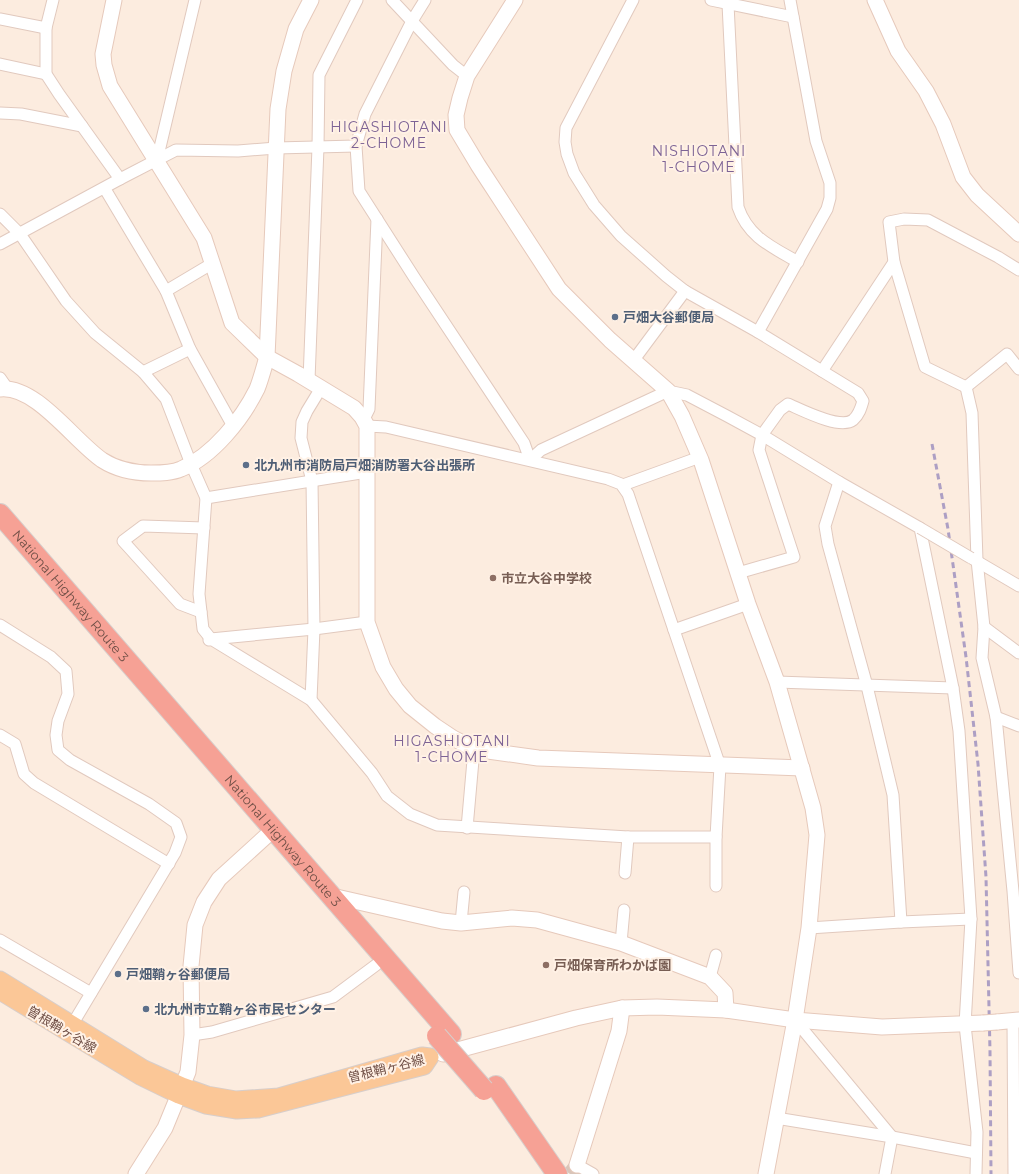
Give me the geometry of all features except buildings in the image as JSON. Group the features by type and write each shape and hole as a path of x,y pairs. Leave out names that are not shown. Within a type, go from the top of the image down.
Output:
{"highway":[{"name":"National Highway Route 3","path":"0,514 270,832 376,965 444,1035"},
{"name":"National Highway Route 3","path":"0,528 270,832 332,896 444,1035 490,1088 557,1174"},
{"name":"National Highway Route 3","path":"490,1088 546,1174"}],"main road":[{"name":"曽根鞘ヶ谷線","path":"0,980 70,1028"},
{"name":"曽根鞘ヶ谷線","path":"0,991 70,1028 180,1090 236,1100 279,1097 422,1056 430,1057"}],"street":[{"path":"53,0 46,28 46,74 120,179"},
{"path":"114,0 103,54 104,65 110,86 204,238 232,323 267,357 354,408 365,422 530,460 608,479 622,484 628,494 720,766 716,837 716,886"},
{"path":"157,160 195,0"},
{"path":"2,385 34,399 102,459 118,468 142,473 164,473 180,470 212,449 233,426 244,411 257,388 267,357 270,318 278,109 284,71 296,29 311,0"},
{"path":"311,700 314,629 312,481 301,438 302,422 315,384 319,75 357,0"},
{"path":"392,0 453,65 467,76"},
{"path":"425,0 412,21 365,114 356,146 359,191 524,443 530,460"},
{"path":"515,0 467,76 456,115 457,130 465,145 559,289 610,340 668,391 682,416 700,457 748,604 777,682 813,808 817,834 809,928 795,1020 766,1174"},
{"path":"633,0 566,128 565,142 567,154 574,173 594,205 621,236 685,291 758,332 858,393 863,401 858,415 852,421 846,423 826,419 788,404 780,410 762,435 759,450 794,557 738,573"},
{"path":"711,0 793,18"},
{"path":"758,332 827,209 830,198 830,184 816,141 790,0"},
{"path":"875,0 898,51 926,91 943,124 963,177 977,195 1019,234"},
{"path":"728,4 738,207 741,216 755,236 798,262"},
{"path":"0,19 46,28"},
{"path":"0,64 46,74"},
{"path":"0,113 21,114 82,126"},
{"path":"0,244 176,150 238,151 276,148 356,146"},
{"path":"104,188 166,292 190,349 233,426"},
{"path":"0,214 20,234 66,301 95,333 143,372 166,399 206,498 199,594 203,629 209,640 311,700 372,773 387,796 410,814 437,825 628,837 716,837"},
{"path":"377,219 369,409 365,422 368,472 367,622 383,667 401,695 410,706 435,726 474,749 538,758 802,768"},
{"path":"966,387 925,367 894,262 889,222 914,219 928,220 998,257 1019,270"},
{"path":"822,371 894,262"},
{"path":"166,292 213,263"},
{"path":"633,361 685,291"},
{"path":"143,372 190,349"},
{"path":"966,387 1007,354 1019,369"},
{"path":"966,387 972,413 974,559 984,626 982,658 996,717 1016,891 1019,972"},
{"path":"530,460 541,450 668,391 687,395 762,435 839,482 1019,586"},
{"path":"623,486 700,457"},
{"path":"206,498 368,472"},
{"path":"839,482 825,526 828,544 867,686 892,795 901,922"},
{"path":"201,612 180,604 123,541 143,526 204,528"},
{"path":"920,528 953,688 959,731 971,919 965,1025 977,1132 976,1174"},
{"path":"674,630 748,604"},
{"path":"209,640 367,622"},
{"path":"0,625 51,657 66,671 68,694 58,721 56,735 58,750 70,760 149,804 176,823 181,837 175,854 70,1028"},
{"path":"984,626 1019,653"},
{"path":"777,682 953,688"},
{"path":"996,717 1019,726"},
{"path":"0,735 16,744 24,774 34,783 169,864"},
{"path":"467,828 474,749"},
{"path":"136,1174 164,1128 188,1072 192,1035 191,966 195,925 204,902 219,879 270,832"},
{"path":"626,874 628,837"},
{"path":"461,923 464,892"},
{"path":"332,896 442,921 461,923 512,918 537,920 620,943 710,977 724,993 726,1010"},
{"path":"620,943 624,910"},
{"path":"809,928 971,919"},
{"path":"0,940 91,993"},
{"path":"710,977 716,955"},
{"path":"192,1035 212,1032 333,997 376,965"},
{"path":"430,1057 576,1018 622,1008 657,1007 726,1010 795,1020 882,1026 965,1025 1016,1020 1014,1174"},
{"path":"593,1174 577,1165 619,1031 622,1008"},
{"path":"795,1020 892,1137"},
{"path":"776,1118 892,1137 976,1153"},
{"path":"885,1174 892,1137"}],"tunnel":[{"path":"570,1174 577,1165"}],"railway":[{"path":"932,444 948,529 966,657 978,764 986,877 991,1174"}],"place":[{"name":"戸畑大谷郵便局","path":"615,317"},
{"name":"北九州市消防局戸畑消防署大谷出張所","path":"246,465"},
{"name":"市立大谷中学校","path":"493,578"},
{"name":"戸畑保育所わかば園","path":"546,965"},
{"name":"戸畑鞘ヶ谷郵便局","path":"118,974"},
{"name":"北九州市立鞘ヶ谷市民センター","path":"146,1009"}],"district":[{"name":"HIGASHIOTANI 2-CHOME","path":"389,136"},
{"name":"NISHIOTANI 1-CHOME","path":"699,160"},
{"name":"HIGASHIOTANI 1-CHOME","path":"452,750"}]}
